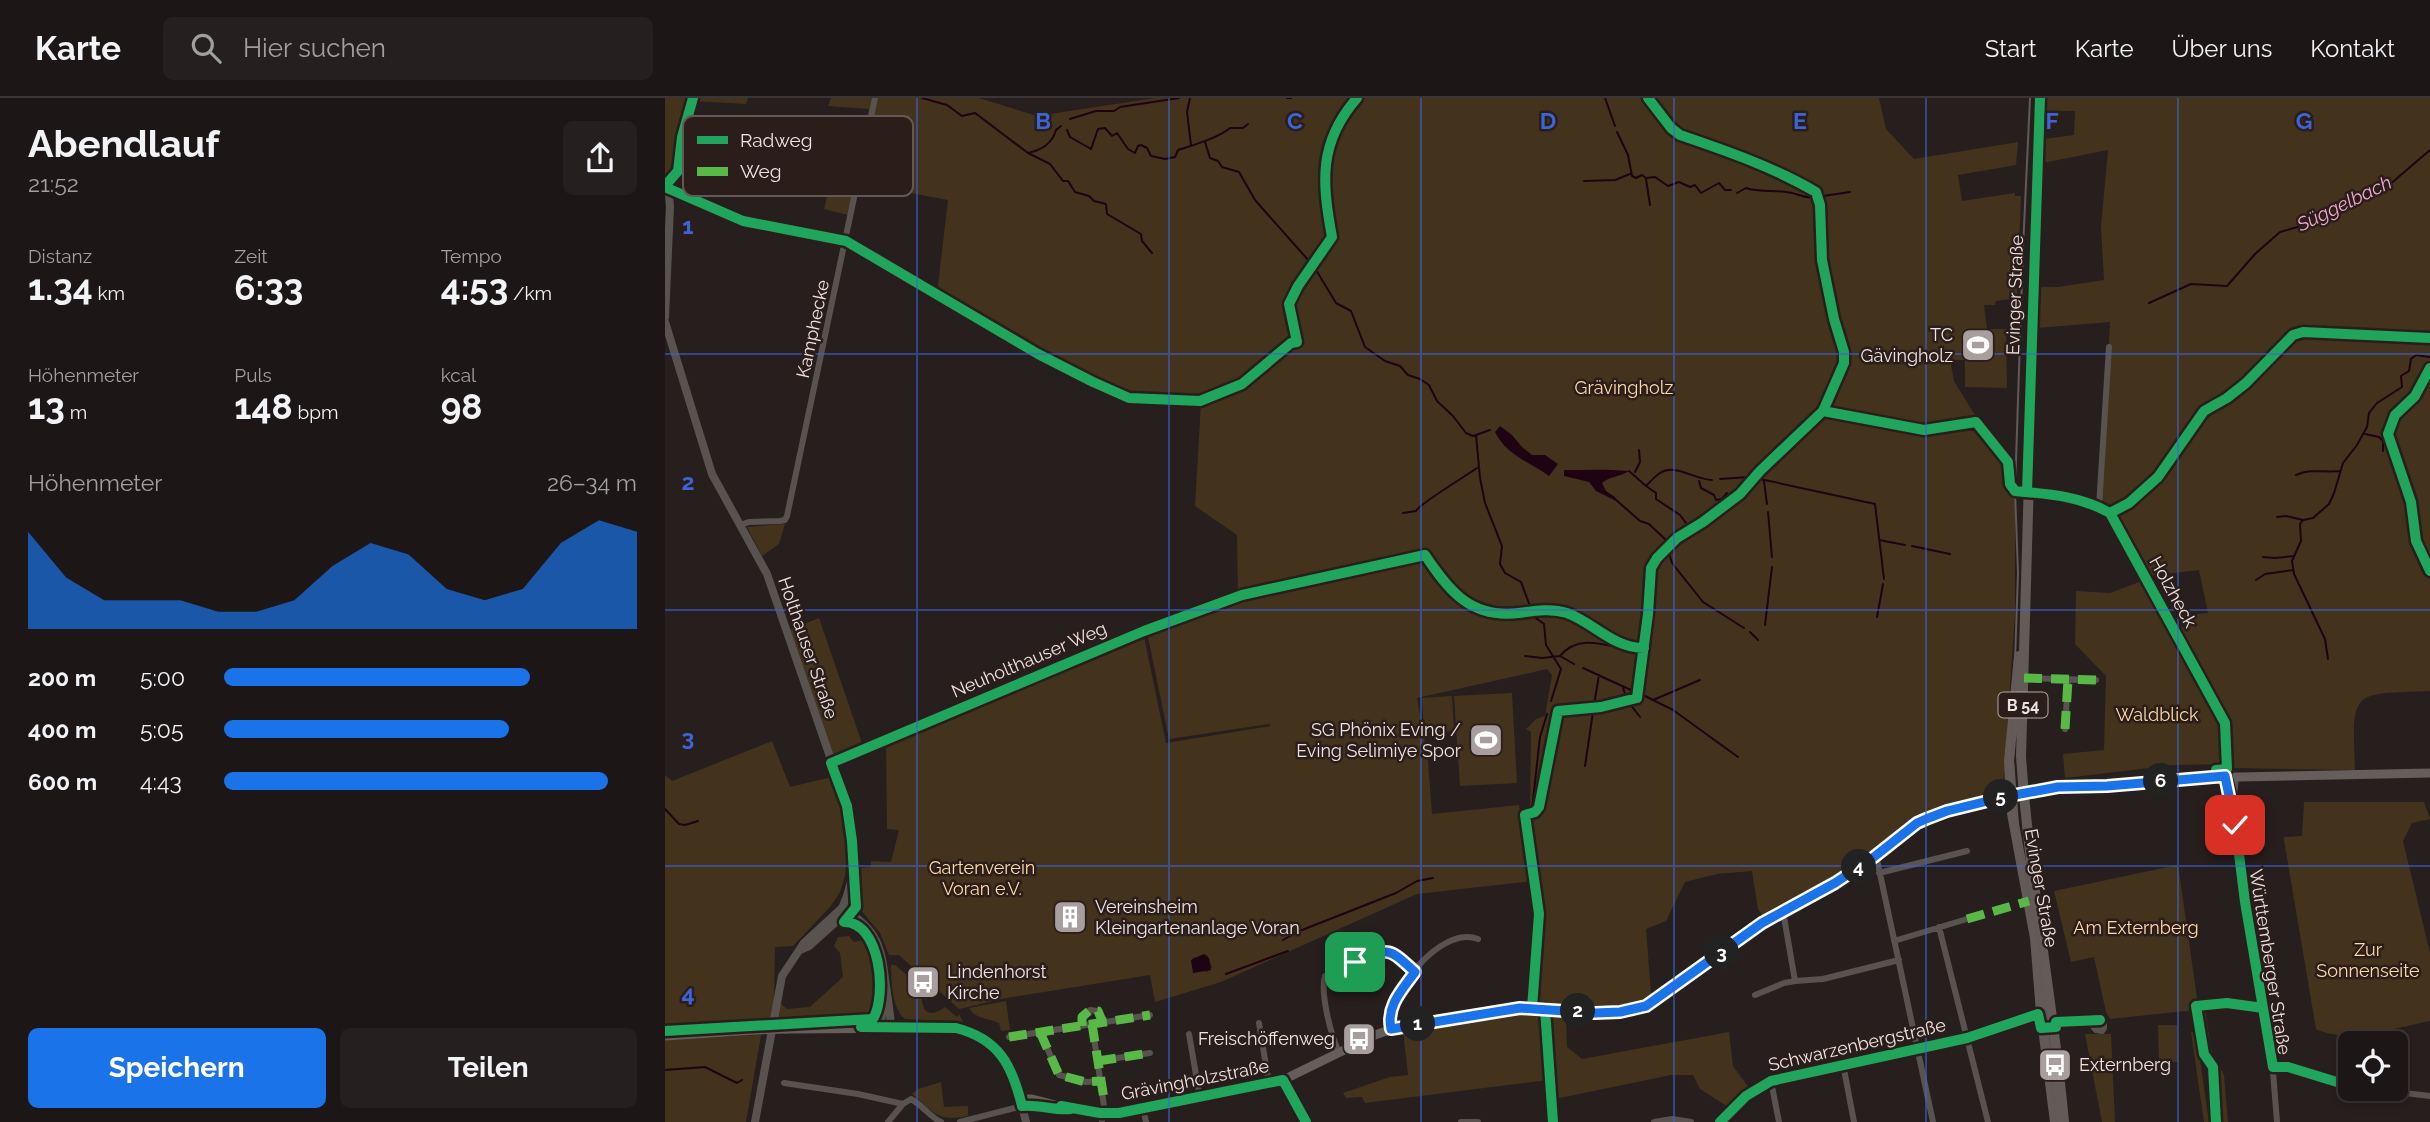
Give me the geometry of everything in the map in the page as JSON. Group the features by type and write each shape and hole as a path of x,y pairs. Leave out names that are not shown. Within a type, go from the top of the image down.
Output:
{"main road":[{"name":"Evinger Straße","path":"2040,98 2021,756 2023,793 2064,1122"},
{"name":"Evinger Straße","path":"2024,617 2011,721 2010,796 2035,938 2055,1122"},
{"name":"Grävingholzstraße","path":"1021,1102 1032,1098 1102,1116 1283,1080 1391,1029 1520,1008 1608,1012 1646,1006 1783,911 1835,883 1917,823 1947,811 2010,796 2066,786 2107,786 2226,773 2235,776 2335,776 2430,773"},
{"path":"665,1036 786,1029 956,1028 973,1033 1000,1053 1010,1067 1021,1102"}],"street":[{"path":"688,116 693,98"},
{"name":"Kamphecke","path":"871,116 875,98"},
{"path":"683,134 678,171 666,188 683,194"},
{"path":"678,171 683,170"},
{"name":"Holthauser Straße","path":"666,188 670,207 665,320 712,474 767,574 847,806 852,841 852,878 843,907"},
{"path":"687,196 743,221 846,242"},
{"name":"Kamphecke","path":"740,525 780,521 787,516 855,196"},
{"path":"2027,492 2055,494 2099,506 2109,347"},
{"name":"Holzheck","path":"2099,506 2110,513 2116,522 2225,723 2226,773"},
{"name":"Neuholthauser Weg","path":"831,763 1144,631 1242,595"},
{"path":"2024,678 2096,680"},
{"path":"2066,729 2068,680"},
{"name":"Württemberger Straße","path":"2226,773 2273,1067 2277,1122"},
{"name":"Württemberger Straße","path":"2232,806 2235,776"},
{"path":"1524,815 1539,914 1532,1008"},
{"path":"1879,873 1967,851"},
{"path":"1876,855 1933,1122"},
{"path":"755,1122 779,986 786,969 800,950 809,946 837,921 843,907 869,929 877,940 884,962 886,1027"},
{"path":"1783,911 1795,981"},
{"path":"1894,941 1967,919"},
{"path":"1939,928 1988,1122"},
{"path":"1391,1029 1389,1021 1392,1005 1428,955 1442,944 1463,937 1472,936 1478,939"},
{"path":"1339,1052 1322,983 1325,976 1382,951 1396,954 1415,972"},
{"path":"1755,995 1784,983 1823,979 1899,960"},
{"path":"2196,1006 2227,1003 2263,1008"},
{"path":"1545,1009 1553,1122"},
{"path":"1082,1026 1082,1017 1090,1010 1098,1011 1103,1023"},
{"path":"1009,1037 1150,1016"},
{"path":"2052,1022 2087,1019"},
{"path":"1259,1023 1269,1084"},
{"path":"1093,1024 1101,1081 1102,1116"},
{"name":"Schwarzenbergstraße","path":"1720,1122 1746,1096 1771,1081 1967,1038 2014,1024"},
{"path":"1040,1032 1059,1075 1086,1082 1101,1081"},
{"path":"1188,1034 1200,1098"},
{"path":"1126,1048 1128,1056"},
{"path":"1098,1061 1150,1053"},
{"path":"1843,1064 1854,1122"},
{"path":"2273,1067 2288,1067 2338,1082"},
{"path":"1283,1080 1306,1122"},
{"path":"1771,1081 1779,1122"},
{"path":"784,1083 903,1104"},
{"path":"2408,1093 2430,1096"},
{"path":"888,1122 903,1104 911,1099 931,1117 941,1122"},
{"path":"960,1122 1021,1102 1026,1122"},
{"path":"1143,1109 1146,1122"},
{"path":"1654,1122 1672,1119 1691,1122"},
{"path":"1461,1122 1478,1122"}],"green space":[{"path":"665,98 748,98 746,104 693,101 690,116 683,116 683,148 678,171 665,186"},
{"name":"Grävingholz","path":"831,98 979,98 1037,116 1155,98 1879,98 1886,129 1914,159 2018,142 2016,165 1958,175 1962,201 2015,193 2015,196 2021,196 2017,298 1996,301 1995,305 1984,305 1987,329 2006,329 2007,388 1965,387 1965,360 1950,360 1954,381 1975,415 2015,467 2015,614 2003,788 1989,796 1935,810 1918,818 1847,873 1763,917 1758,909 1752,871 1717,874 1685,882 1666,921 1646,929 1651,993 1645,1005 1594,1010 1569,1007 1566,1019 1567,1047 1582,1059 1729,1032 1733,1066 1749,1088 1728,1107 1700,1089 1693,1075 1671,1075 1550,1100 1548,1080 1365,1103 1362,1097 1346,1098 1343,1093 1390,1077 1408,1075 1403,1031 1513,1015 1536,1004 1541,909 1545,907 1530,814 1531,732 1526,729 1536,719 1545,716 1552,675 1547,669 1417,698 1428,760 1432,814 1519,805 1532,881 1417,894 1221,982 1155,1002 1150,975 1006,998 959,1009 899,955 889,955 880,933 854,902 860,880 859,868 871,867 871,861 891,862 899,830 887,829 886,740 1064,665 1144,637 1166,743 1271,726 1269,724 1169,739 1147,632 1238,598 1237,535 1195,506 1201,403 1215,397 1129,397 1093,382 937,294 948,200 913,193 913,116 867,116 869,109 828,106","holes":["1207,955 1212,967 1207,972 1203,971 1192,958"]},
{"path":"2043,98 2430,98 2430,691 2385,693 2362,701 2354,724 2355,770 2231,768 2227,720 2176,628 2189,626 2188,615 2208,613 2199,570 2148,576 2116,522 2111,508 2101,504 2110,322 2037,328 2039,287 2104,280 2101,227 2108,150 2043,163 2044,139 2074,135 2075,111 2043,111"},
{"name":"Grävingholz","path":"854,196 848,215 824,209 827,197"},
{"path":"785,524 779,544 762,556 747,527"},
{"name":"Waldblick","path":"2142,581 2221,723 2223,764 2174,765 2065,778 2063,754 2104,750 2106,676 2075,644 2076,591 2110,593"},
{"path":"819,618 864,749 831,763 786,631"},
{"name":"SG Phönix Eving / Eving Selimiye Spor","path":"1512,693 1517,783 1460,786 1454,696"},
{"path":"1452,696 1454,731 1424,733 1422,698"},
{"path":"772,741 790,787 836,776 850,824 845,876 840,892 830,907 793,946 775,947 774,998 787,1009 810,1007 843,977 840,953 834,946 838,937 849,936 854,942 868,939 875,957 878,977 873,1017 665,1029 665,775 672,781"},
{"name":"Zur Sonnenseite","path":"2304,802 2424,802 2430,819 2412,823 2403,841 2430,953 2430,1021 2382,1031 2338,1031 2338,1034 2316,1029 2284,840 2284,837 2302,836"},
{"name":"Am Externberg","path":"2178,865 2198,1005 2205,1008 2211,1050 2224,1075 2228,1122 2213,1122 2210,1066 2203,1058 2195,1010 2110,1019 2106,1012 2094,957 2071,962 2054,891"},
{"path":"891,965 895,965 922,988 925,1010 933,1013 945,1007 957,1017 959,1014 963,1022 905,1019 895,1001"},
{"path":"1006,1001 1010,1030 1001,1031 999,1023 978,1016 969,1008"},
{"path":"2158,1025 2177,1025 2178,1062 2159,1062"},
{"path":"2191,1032 2196,1032 2209,1122 2204,1122"},
{"path":"2085,1034 2111,1034 2115,1122 2102,1122"},
{"path":"761,1035 746,1122 665,1122 665,1040"},
{"path":"941,1082 944,1107 968,1106 968,1116 943,1117 912,1094 918,1089"}],"shaded area":[{"path":"1500,426 1532,455 1545,455 1558,464 1549,476 1505,447 1495,432"},
{"path":"1564,470 1629,471 1602,483 1616,501 1596,491 1589,482 1564,476"},
{"path":"1204,954 1209,958 1211,970 1193,973 1191,960"}],"waterway":[{"path":"922,98 947,105 962,116 975,113 1028,153 1046,146 1061,126"},
{"path":"1070,119 1096,111 1114,111 1120,107 1179,98"},
{"path":"1190,98 1187,112 1191,145"},
{"path":"1605,98 1615,126"},
{"path":"1067,130 1070,137 1091,149 1098,129 1105,128 1112,136 1117,133 1128,149 1135,153 1141,145 1147,148 1151,156 1165,159 1175,157 1178,150 1212,138 1230,128 1243,128 1248,124"},
{"path":"1617,132 1628,155 1632,176 1655,177 1668,186 1679,182 1690,187 1695,185 1701,193 1719,183 1725,190 1731,190"},
{"path":"1205,142 1210,158 1218,161 1222,167 1239,172 1255,200 1309,261"},
{"name":"Süggelbach","path":"2149,303 2191,284 2227,286 2255,254 2280,232 2301,226 2324,209 2335,208 2388,186 2430,150"},
{"path":"1028,153 1050,164 1063,181 1068,181 1075,192 1106,204 1107,214 1141,234 1142,241 1152,253"},
{"path":"1584,181 1615,180 1630,174"},
{"path":"1646,179 1650,205"},
{"path":"1737,193 1746,188 1815,197"},
{"path":"1823,196 1850,192"},
{"path":"1316,270 1336,303 1351,311 1365,347 1385,361 1400,366 1408,375 1429,385 1437,401 1466,433 1473,436 1490,430"},
{"path":"2328,659 2325,639 2294,574 2292,561 2301,541 2300,524 2303,520 2313,518 2329,504 2343,463 2367,427 2369,413 2377,403 2402,387 2401,376 2409,371 2411,359 2416,355 2429,357"},
{"path":"2365,434 2379,437 2383,441 2383,451"},
{"path":"1476,435 1485,503 1502,546 1500,564 1505,573 1521,582 1530,606"},
{"path":"1635,472 1640,462 1639,450"},
{"path":"1403,513 1416,511 1477,468"},
{"path":"1629,471 1646,486 1666,470 1712,480"},
{"path":"2296,475 2312,471 2340,471"},
{"path":"1720,479 1749,477"},
{"path":"1760,479 1875,504 1884,579"},
{"path":"1699,481 1701,488 1714,495 1716,500 1722,499 1727,493"},
{"path":"1764,481 1767,504"},
{"path":"1646,486 1656,493 1656,499 1680,515 1686,523"},
{"path":"1615,499 1667,541"},
{"path":"1768,512 1772,557"},
{"path":"2277,517 2303,520"},
{"path":"1879,540 1905,545"},
{"path":"1912,546 1950,554"},
{"path":"1668,550 1672,563 1703,602 1744,628"},
{"path":"2263,557 2294,556"},
{"path":"1765,625 1772,567"},
{"path":"2256,580 2265,574 2293,570"},
{"path":"1877,617 1883,584"},
{"path":"1147,634 1199,615"},
{"path":"1533,616 1544,624 1546,645 1561,669 1551,701"},
{"path":"1750,632 1758,640"},
{"path":"1114,647 1142,635"},
{"path":"1560,656 1567,649 1582,643 1599,643 1625,649"},
{"path":"1525,656 1560,656 1574,664"},
{"path":"1583,668 1633,691"},
{"path":"1594,705 1599,675"},
{"path":"1653,700 1700,680"},
{"path":"1623,688 1626,697"},
{"path":"1641,694 1673,710 1738,757"},
{"path":"1630,704 1640,717"},
{"path":"1585,766 1593,712"},
{"path":"1532,809 1540,737 1547,714"},
{"path":"665,809 679,824 698,821"},
{"path":"1283,940 1396,893 1417,881 1433,878"},
{"path":"1226,974 1288,951"},
{"path":"665,1070 705,1067 737,1083 742,1080"}],"tram line":[{"path":"2030,98 2015,491 2018,573 2012,747 2019,837 2039,945 2045,1028 2057,1122"}],"marked path":[{"path":"2024,678 2096,680"},
{"path":"2065,729 2068,680"},
{"path":"1967,919 2029,901"},
{"path":"1082,1026 1082,1017 1090,1010 1098,1011 1103,1023"},
{"path":"1009,1037 1150,1015"},
{"path":"1092,1024 1104,1099"},
{"path":"1040,1032 1059,1075 1086,1082 1101,1081"},
{"path":"1098,1061 1150,1053"}],"cycle path":[{"path":"688,116 693,98"},
{"path":"686,196 743,221 846,241 1038,354 1129,398 1200,401 1242,384 1291,343 1297,342 1289,304 1298,286 1332,237 1325,181 1329,147 1344,115 1357,98"},
{"path":"1553,1122 1545,1009 1532,1008 1539,914 1525,815 1535,812 1539,807 1558,711 1601,707 1637,698 1651,568 1657,558 1677,538 1740,494 1760,471 1823,411 1844,363 1844,352 1822,260 1820,205 1816,192 1766,167 1680,135 1671,128 1648,98"},
{"path":"2027,492 2040,98"},
{"path":"665,186 678,171 683,133"},
{"path":"665,187 683,195"},
{"path":"2110,513 2129,503 2158,477 2204,411 2246,383 2293,335 2303,332 2430,338"},
{"path":"2430,368 2415,396 2395,415 2388,434 2411,502 2416,541 2430,571"},
{"path":"1823,411 1924,430 1976,422 2008,462 2010,484 2015,491 2076,499 2110,513 2225,723 2227,769 2216,770 2216,776 2225,776 2233,806 2245,902 2273,1067 2288,1067 2338,1082"},
{"path":"665,1031 873,1019 880,994 878,962 866,934 856,925 844,922 856,907 852,841 847,806 831,763 1144,631 1242,595 1425,555 1453,591 1474,607 1502,614 1561,611 1577,617 1613,640 1644,648"},
{"path":"2216,1122 2213,1067 2204,1054 2196,1006 2227,1003 2263,1008"},
{"path":"1720,1122 1746,1096 1771,1081 1967,1038 2038,1014 2041,1028 2056,1027 2056,1022 2100,1020"},
{"path":"861,1027 956,1028 971,1033 993,1047 1008,1066 1022,1106 1071,1109"},
{"path":"1061,1106 1100,1113 1119,1113 1283,1080 1306,1122"}],"place":[{"name":"TC Gävingholz","path":"1978,345"},
{"name":"SG Phönix Eving / Eving Selimiye Spor","path":"1486,740"},
{"name":"Vereinsheim Kleingartenanlage Voran","path":"1070,917"},
{"name":"Lindenhorst Kirche","path":"923,982"},
{"name":"Freischöffenweg","path":"1359,1039"},
{"name":"Externberg","path":"2055,1065"}],"route":[{"path":"1355,962 1382,951 1389,951 1415,972 1392,1005 1389,1021 1391,1029 1520,1008 1620,1012 1646,1006 1762,923 1835,883 1917,823 1947,811 2058,787 2107,786 2225,776 2235,825"}],"park label":[{"name":"Gartenverein Voran e.V.","path":"982,878"}]}
